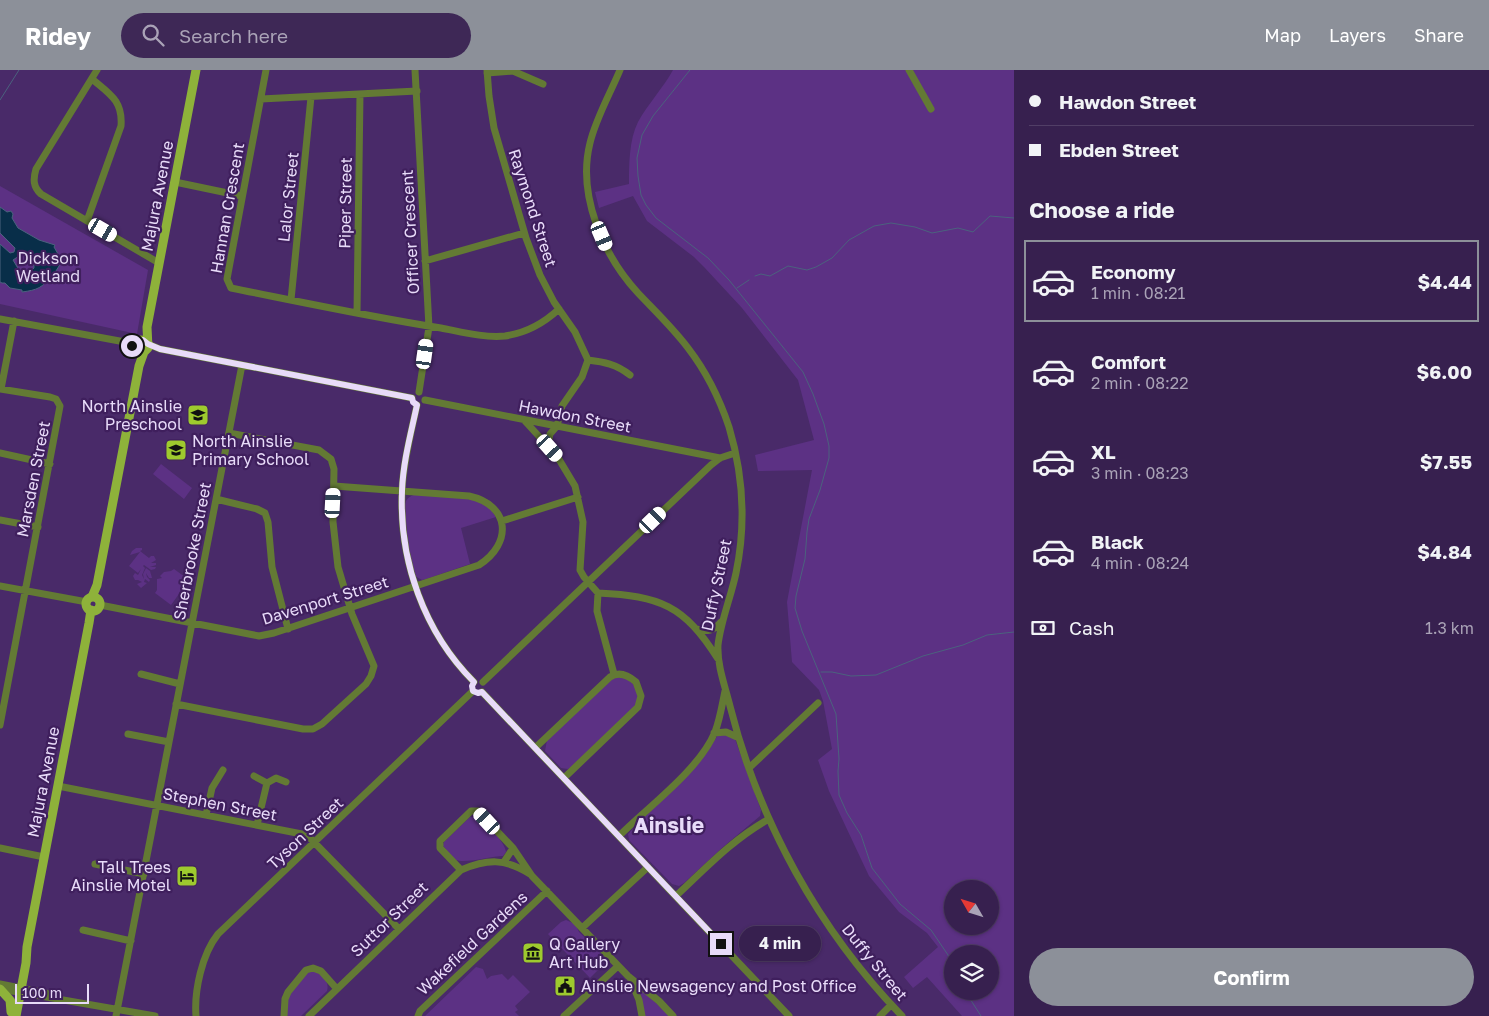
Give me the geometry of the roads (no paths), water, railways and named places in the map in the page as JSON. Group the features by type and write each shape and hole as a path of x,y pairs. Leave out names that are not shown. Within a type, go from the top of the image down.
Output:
{"main road":[{"name":"Majura Avenue","path":"13,1015 26,964 27,948 44,857 196,70"},
{"path":"0,989 10,1000 13,1015"}],"street":[{"path":"97,70 36,169 33,180 41,194 159,263"},
{"name":"Hannan Crescent","path":"266,70 227,279 231,288 478,335 503,336 519,334 532,328 559,309"},
{"name":"Officer Crescent","path":"416,70 429,327 419,392"},
{"name":"Duffy Street","path":"620,70 595,128 587,158 587,180 591,203 597,226 606,246 624,275 689,349 710,383 725,416 735,453 741,496 741,538 736,575 722,622 718,660 738,738 769,819 816,907 847,951 902,1016"},
{"path":"909,70 931,109"},
{"path":"487,72 513,71 543,84"},
{"name":"Raymond Street","path":"487,72 488,96 494,128 524,233 540,275 559,309 575,332 588,360"},
{"path":"88,221 121,126 122,117 117,102 112,95 92,79"},
{"path":"261,99 417,91"},
{"name":"Piper Street","path":"358,313 360,94"},
{"name":"Lalor Street","path":"291,300 312,97"},
{"path":"175,182 242,196"},
{"path":"426,261 524,233"},
{"path":"0,318 412,398"},
{"path":"1,389 14,321"},
{"path":"550,448 548,443 549,436 557,426 562,406 582,377 588,360 606,362 617,366 630,375"},
{"name":"Sherbrooke Street","path":"117,1013 242,365"},
{"name":"Marsden Street","path":"0,725 60,406 56,400 50,397 1,389"},
{"path":"412,398 414,394 419,392 424,395 425,400 422,404 417,405"},
{"path":"412,398 413,402 417,405"},
{"name":"Hawdon Street","path":"425,400 720,458"},
{"path":"417,405 406,459 402,491 405,545 413,587 432,626 450,655 474,682"},
{"path":"524,420 550,448 567,472 578,497 583,522 580,570 598,593 597,611 614,674"},
{"path":"176,704 303,729 313,729 322,724 366,684 374,666 350,608 338,567 333,522 333,463 328,455 320,450 229,433"},
{"path":"0,453 50,464"},
{"path":"483,682 704,470 720,458 735,453"},
{"path":"699,454 704,460 704,470"},
{"path":"334,486 480,498 491,505 502,521 578,497"},
{"path":"216,499 257,509 265,513 268,522 272,567 288,629"},
{"path":"0,520 38,527"},
{"name":"Davenport Street","path":"0,586 259,636 288,629 475,566 488,559 497,548 502,535 502,521"},
{"path":"598,593 650,598 675,610 696,628 718,660"},
{"path":"696,628 709,631 715,629 722,622"},
{"path":"141,674 180,684"},
{"path":"535,748 614,674"},
{"path":"564,778 640,703 641,692 636,682 628,676 614,674"},
{"path":"474,682 477,680 483,682"},
{"path":"474,682 472,686 473,691 482,692 790,1016"},
{"path":"482,692 483,682"},
{"path":"618,836 693,766 705,751 721,714 725,688"},
{"name":"Tyson Street","path":"196,1016 200,975 210,944 218,934 473,691"},
{"path":"749,768 818,703"},
{"path":"714,733 726,732 738,738"},
{"path":"128,734 169,742"},
{"path":"206,815 212,788 223,770"},
{"path":"254,776 268,783"},
{"path":"257,825 268,783 276,778 286,782"},
{"name":"Stephen Street","path":"58,786 307,835 399,929"},
{"path":"461,870 440,848 440,841 471,811 478,811 513,848 532,876 628,976 659,1001 673,1016"},
{"path":"676,896 732,843 769,819"},
{"path":"0,848 44,857"},
{"path":"504,862 513,848"},
{"name":"Suttor Street","path":"309,1016 461,870 491,861 504,862 518,867 532,876"},
{"path":"95,864 144,874"},
{"path":"582,928 648,867"},
{"name":"Wakefield Gardens","path":"418,1016 420,1011 547,891"},
{"path":"83,930 131,941"},
{"path":"564,1016 618,966"},
{"path":"284,1016 285,999 288,992 306,970 314,968 321,971 337,989"},
{"path":"628,976 636,989 642,1012"},
{"path":"0,984 18,990"},
{"path":"0,989 47,993 52,997 117,1013 154,1016"},
{"path":"642,1012 649,1002 659,1001"},
{"path":"880,1016 891,1005"}],"water":[{"path":"0,207 7,212 11,211 13,214 12,218 18,228 39,240 55,245 54,247 62,261 53,276 51,275 39,288 22,292 22,290 10,288 5,283 0,282 0,244 10,253 14,252 15,248 0,233","holes":["25,252 34,264 34,268 29,273 19,270 13,260"]}],"waterway":[{"path":"0,100 19,70"},
{"path":"690,70 653,116 642,135 637,158 641,195 656,218 708,258 729,280 803,372 813,394 824,424 829,446 829,458 809,519 805,559 795,608 802,631 836,714 839,795 847,813 861,835 872,868 900,904 931,930 944,949"},
{"path":"755,276 761,274 770,276 788,266 807,270 816,267 832,258 849,240 874,226 891,223 915,227 932,233 958,228 973,232 990,216 1014,218"},
{"path":"737,288 749,280"},
{"path":"821,672 851,676 876,675 923,656 963,645 987,635 1014,632"},
{"path":"971,1000 981,1016"}],"place":[{"name":"North Ainslie Preschool","path":"198,415"},
{"name":"North Ainslie Primary School","path":"176,450"},
{"name":"Tall Trees Ainslie Motel","path":"187,876"},
{"name":"Q Gallery Art Hub","path":"533,953"},
{"name":"Ainslie Newsagency and Post Office","path":"565,986"}],"district":[{"name":"Ainslie","path":"669,826"}],"park label":[{"name":"Dickson Wetland","path":"48,267"}]}
